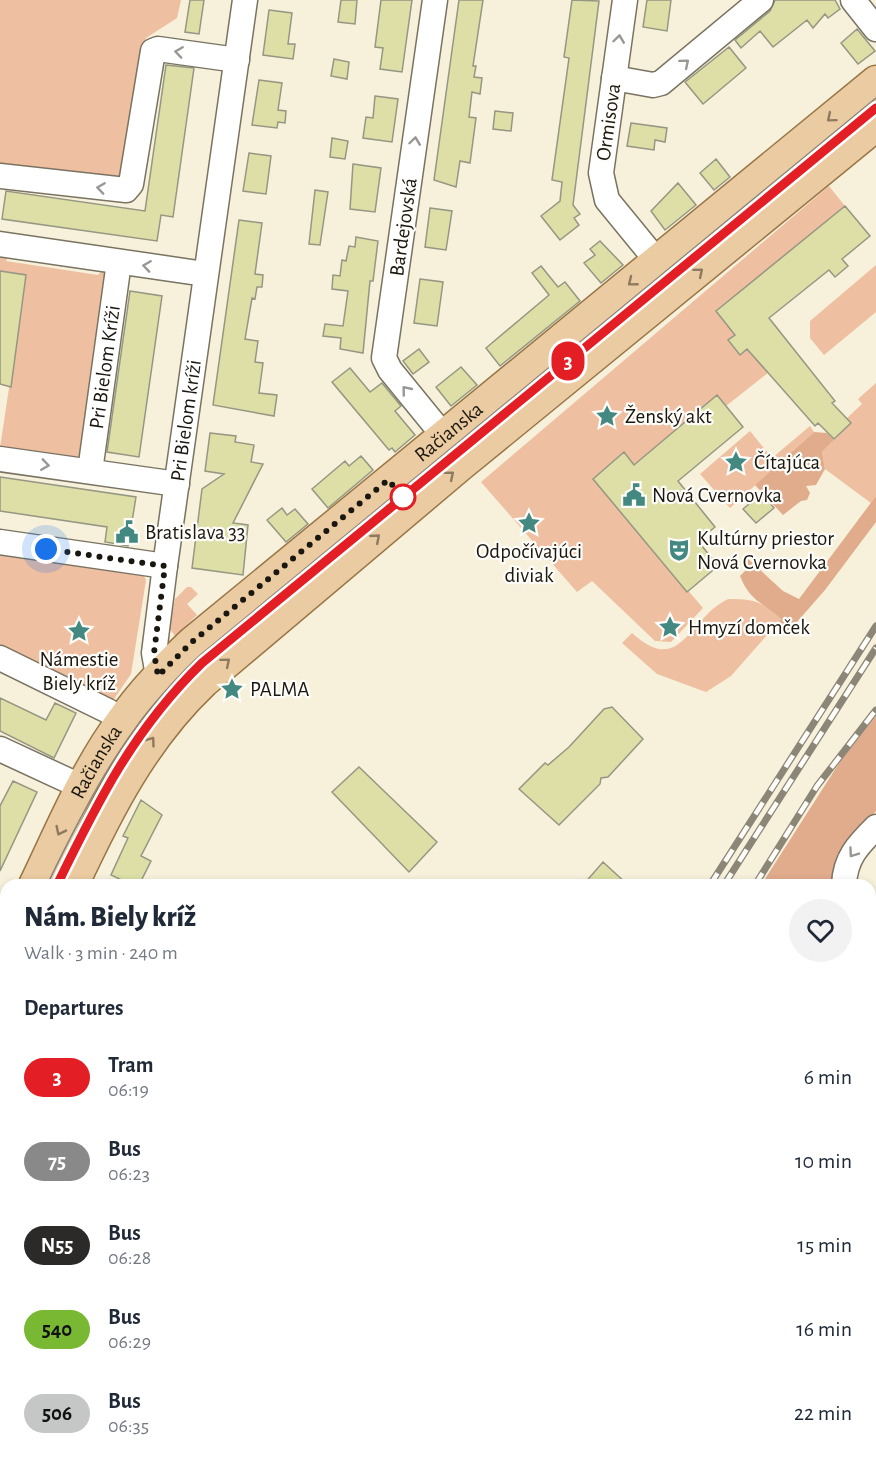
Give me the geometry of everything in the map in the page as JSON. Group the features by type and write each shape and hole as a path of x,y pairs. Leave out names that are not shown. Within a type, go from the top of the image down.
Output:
{"main road":[{"name":"Račianska","path":"37,879 81,787 121,721 158,676 192,642 876,81"},
{"name":"Račianska","path":"76,879 135,764 168,718 204,682 460,466 876,126"}],"street":[{"name":"Pri Bielom kríži","path":"165,566 245,0"},
{"name":"Bardejovská","path":"435,0 384,357 390,370 443,435"},
{"name":"Ormisova","path":"625,0 601,173 607,200 657,261"},
{"path":"614,78 653,85 661,83 761,0"},
{"path":"853,0 876,29"},
{"path":"0,176 126,190 131,184 153,51 158,49 237,60"},
{"path":"0,244 205,274"},
{"name":"Pri Bielom Kríži","path":"90,471 119,262"},
{"path":"0,459 177,484"},
{"path":"0,542 165,566 154,653 158,676"},
{"path":"0,658 108,711 121,721"},
{"path":"1,753 81,787"},
{"path":"845,879 847,862 855,849 876,827"}],"shaded area":[{"path":"0,0 181,0 177,18 146,38 125,181 0,170"},
{"path":"829,186 845,206 823,225 747,349 769,372 726,406 716,396 634,465 624,453 593,479 703,608 671,642 655,641 592,581 577,592 481,482"},
{"path":"0,250 11,251 6,261 98,275 107,265 85,460 0,448 26,275 0,271"},
{"path":"876,265 876,312 824,355 810,338 810,321"},
{"path":"876,383 876,496 871,503 825,469 822,452 851,423 847,418 862,404 858,399"},
{"path":"810,426 814,432 730,508 700,474 750,431 772,458"},
{"path":"814,432 827,433 834,440 822,452 825,469 816,485 806,486 810,493 807,500 801,501 783,515 755,485"},
{"path":"876,496 876,522 825,590 789,631 782,635 771,630 781,619 752,596 744,584 740,576 748,568 747,558 783,591 799,599"},
{"name":"Námestie Biely kríž","path":"0,551 144,576 146,580 131,674 110,705 0,653"},
{"path":"187,587 191,587 198,594 187,604 197,615 175,636 169,628 175,599"},
{"path":"728,599 757,602 781,619 731,676 706,692 657,674 622,643 632,633 649,645 662,649 673,647 683,640 714,608"},
{"path":"876,716 876,811 837,855 835,879 765,879 843,757"}],"building":[{"path":"190,0 204,0 199,34 185,32"},
{"path":"341,0 357,0 355,24 338,22"},
{"path":"381,0 412,0 402,72 380,69 383,48 375,47"},
{"path":"459,0 483,0 473,66 476,66 474,77 482,78 480,94 472,92 469,117 476,118 470,163 460,161 456,187 434,180"},
{"path":"572,0 599,1 573,205 580,214 574,218 579,225 560,240 541,216 560,201 562,182 552,180 569,58 564,57"},
{"path":"647,0 671,0 667,31 643,27"},
{"path":"775,0 835,0 840,9 828,18 825,14 813,28 807,20 773,47 760,31 741,48 735,40 770,11"},
{"path":"269,10 292,13 288,44 295,44 293,59 263,55"},
{"path":"857,29 875,51 858,64 841,43"},
{"path":"729,47 746,68 703,104 685,82"},
{"path":"334,59 349,62 347,79 331,76"},
{"path":"166,65 194,68 173,217 161,215 157,241 2,219 6,191 145,211"},
{"path":"259,80 282,83 278,110 286,111 285,123 278,122 277,128 252,125"},
{"path":"375,96 398,99 392,142 363,138 366,117 373,118"},
{"path":"495,111 513,113 511,131 493,129"},
{"path":"631,123 667,128 665,142 655,140 654,150 627,146"},
{"path":"332,138 348,141 345,159 330,157"},
{"path":"249,153 271,156 266,194 243,191"},
{"path":"716,159 730,177 714,190 700,173"},
{"path":"353,164 381,168 375,212 350,209"},
{"path":"678,183 696,205 665,230 651,211"},
{"path":"315,190 328,192 320,245 309,244"},
{"path":"845,206 870,236 842,259 848,266 835,277 829,270 769,318 835,401 832,403 851,423 834,439 818,423 815,426 747,349 740,355 728,340 735,335 716,311"},
{"path":"430,208 452,211 446,250 425,247"},
{"path":"239,220 262,223 255,274 263,275 262,287 257,287 255,299 252,298 245,339 258,341 255,362 263,363 259,393 277,395 274,416 213,405"},
{"path":"356,237 378,241 373,281 370,281 363,353 340,349 341,338 323,336 325,324 343,326 348,291 332,289 333,275 340,276 342,260 346,261 349,246 355,247"},
{"path":"600,241 623,265 601,283 584,263 595,255 590,249"},
{"path":"541,266 558,287 565,282 580,301 500,366 486,348 549,295 532,273"},
{"path":"0,271 26,275 11,387 0,384"},
{"path":"420,279 443,282 437,326 414,323"},
{"path":"130,291 162,296 139,457 107,452"},
{"path":"419,349 429,362 413,374 403,361"},
{"path":"461,367 477,385 451,406 436,387"},
{"path":"350,368 370,392 382,383 401,406 395,411 415,435 395,452 392,448 389,450 332,382"},
{"name":"Nová Cvernovka","path":"717,395 743,427 678,481 715,527 698,541 718,566 687,592 593,479 624,452 634,465"},
{"path":"210,433 236,436 235,442 254,445 251,462 263,464 233,523 248,525 243,575 192,568 202,489 224,474 205,471"},
{"path":"361,456 373,470 328,508 312,489 345,461 349,466"},
{"path":"0,477 136,497 128,546 105,542 107,527 0,511"},
{"path":"762,493 774,508 756,523 743,509"},
{"path":"282,508 287,515 295,509 308,524 286,542 267,520"},
{"path":"0,698 46,720 55,703 76,713 54,758 0,731"},
{"path":"612,707 643,739 608,777 601,778 600,784 559,825 519,789 545,763 548,765 569,747 604,709"},
{"path":"359,767 437,842 409,872 332,792"},
{"path":"13,781 37,792 0,871 0,806"},
{"path":"141,800 162,815 141,856 151,861 142,879 119,879 111,875 128,838 123,836"},
{"path":"603,862 621,879 588,879"}],"tram line":[{"path":"50,879 95,792 130,736 150,709 198,657 876,98"},
{"name":"3","path":"60,879 118,765 166,700 202,663 876,108"},
{"path":"60,879 92,815"}],"railway":[{"path":"714,879 876,626"},
{"path":"728,879 876,648"},
{"path":"759,879 817,786 876,710"}],"place":[{"name":"Ženský akt","path":"607,416"},
{"name":"Čítajúca","path":"736,462"},
{"name":"Nová Cvernovka","path":"634,495"},
{"name":"Odpočívajúci diviak","path":"529,523"},
{"name":"Bratislava 33","path":"127,532"},
{"name":"Kultúrny priestor Nová Cvernovka","path":"679,550"},
{"name":"Hmyzí domček","path":"670,627"},
{"name":"Námestie Biely kríž","path":"79,631"},
{"name":"PALMA","path":"232,689"}],"route":[{"path":"46,549 165,566 154,653 158,676 192,642 388,480 403,497"}]}
